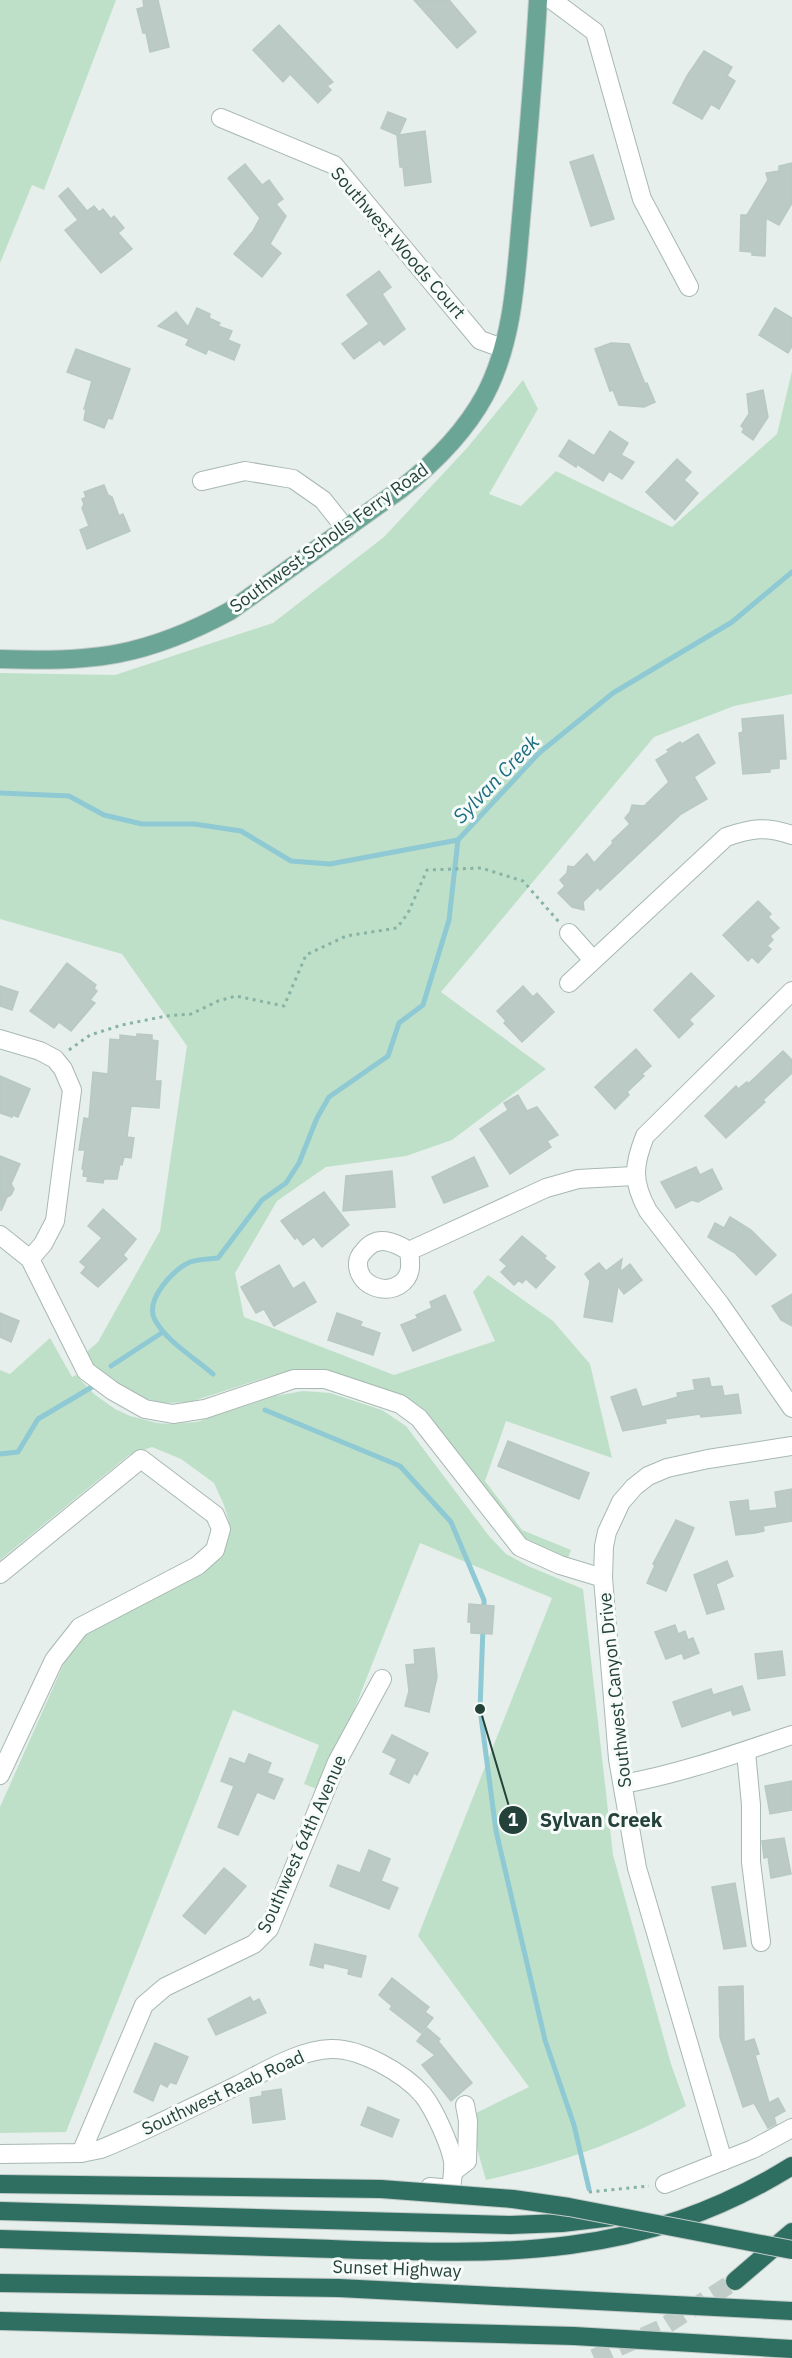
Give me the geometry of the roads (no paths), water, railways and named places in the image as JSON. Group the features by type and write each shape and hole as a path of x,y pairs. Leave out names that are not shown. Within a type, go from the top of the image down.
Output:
{"highway":[{"path":"0,2239 441,2253 539,2250 594,2243 635,2234 692,2216 743,2194 792,2166"},
{"path":"0,2184 381,2189 450,2193 535,2202 792,2250"},
{"path":"0,2211 510,2225 562,2223 619,2216 692,2216"},
{"path":"735,2281 792,2232"},
{"name":"Sunset Highway","path":"0,2283 339,2288 792,2311"},
{"path":"0,2321 574,2336 792,2349"}],"main road":[{"name":"Southwest Scholls Ferry Road","path":"0,659 52,661 92,659 162,644 200,628 230,611 424,471 463,428 485,395 502,348 510,316 516,271 538,0"}],"street":[{"path":"552,0 595,32 642,199 689,287"},
{"name":"Southwest Woods Court","path":"221,118 334,165 480,340 502,348"},
{"path":"202,481 245,471 293,479 323,500 346,529"},
{"path":"569,983 726,837 751,828 777,830 792,835"},
{"path":"569,933 593,960"},
{"path":"792,991 645,1136 638,1154 634,1176 639,1195 648,1211 720,1304 792,1408"},
{"path":"0,1039 40,1051 55,1059 72,1090 55,1221 43,1244 30,1259"},
{"path":"409,1251 546,1188 578,1179 634,1176"},
{"path":"0,1235 30,1259 86,1371 112,1391 145,1409 173,1414 205,1409 294,1379 325,1379 367,1391 400,1404 418,1418 520,1547 560,1565 603,1578"},
{"name":"Southwest Canyon Drive","path":"723,2161 637,1868 618,1759 603,1578 604,1546 607,1532 621,1502 648,1476 667,1468 708,1459 792,1446"},
{"path":"0,1574 141,1459 215,1515 221,1529 215,1550 197,1566 80,1627 54,1660 0,1775"},
{"name":"Southwest 64th Avenue","path":"81,2153 144,2006 165,1987 254,1944 269,1929 337,1762 382,1679"},
{"path":"623,1785 665,1777 792,1735"},
{"path":"746,1752 751,1804 751,1862 761,1942"},
{"name":"Southwest Raab Road","path":"0,2154 81,2153 117,2143 284,2062 317,2051 345,2049 385,2066 416,2088 428,2102 446,2140 452,2154 454,2171"},
{"path":"430,2187 451,2189 454,2171 467,2161 468,2121 465,2105"},
{"path":"665,2184 777,2138 792,2128"}],"waterway":[{"name":"Sylvan Creek","path":"213,1374 174,1343 160,1328 153,1312 153,1304 157,1295 169,1278 183,1266 193,1261 218,1258 262,1200 286,1183 299,1163 317,1118 329,1097 388,1056 399,1023 423,1005 449,920 458,840 539,753 613,693 732,622 792,572"},
{"path":"0,793 69,796 104,815 142,824 194,824 241,831 291,861 330,864 458,840"},
{"path":"111,1366 163,1332"},
{"path":"0,1454 18,1452 38,1419 92,1387"},
{"name":"Sylvan Creek","path":"265,1410 400,1466 451,1522 484,1600 484,1610"},
{"name":"Sylvan Creek","path":"483,1628 480,1709 496,1831 545,2040 574,2125 589,2189"}],"tunnel":[{"path":"594,2358 660,2329 735,2281"}],"place":[{"name":"Sylvan Creek","path":"480,1709"}]}
